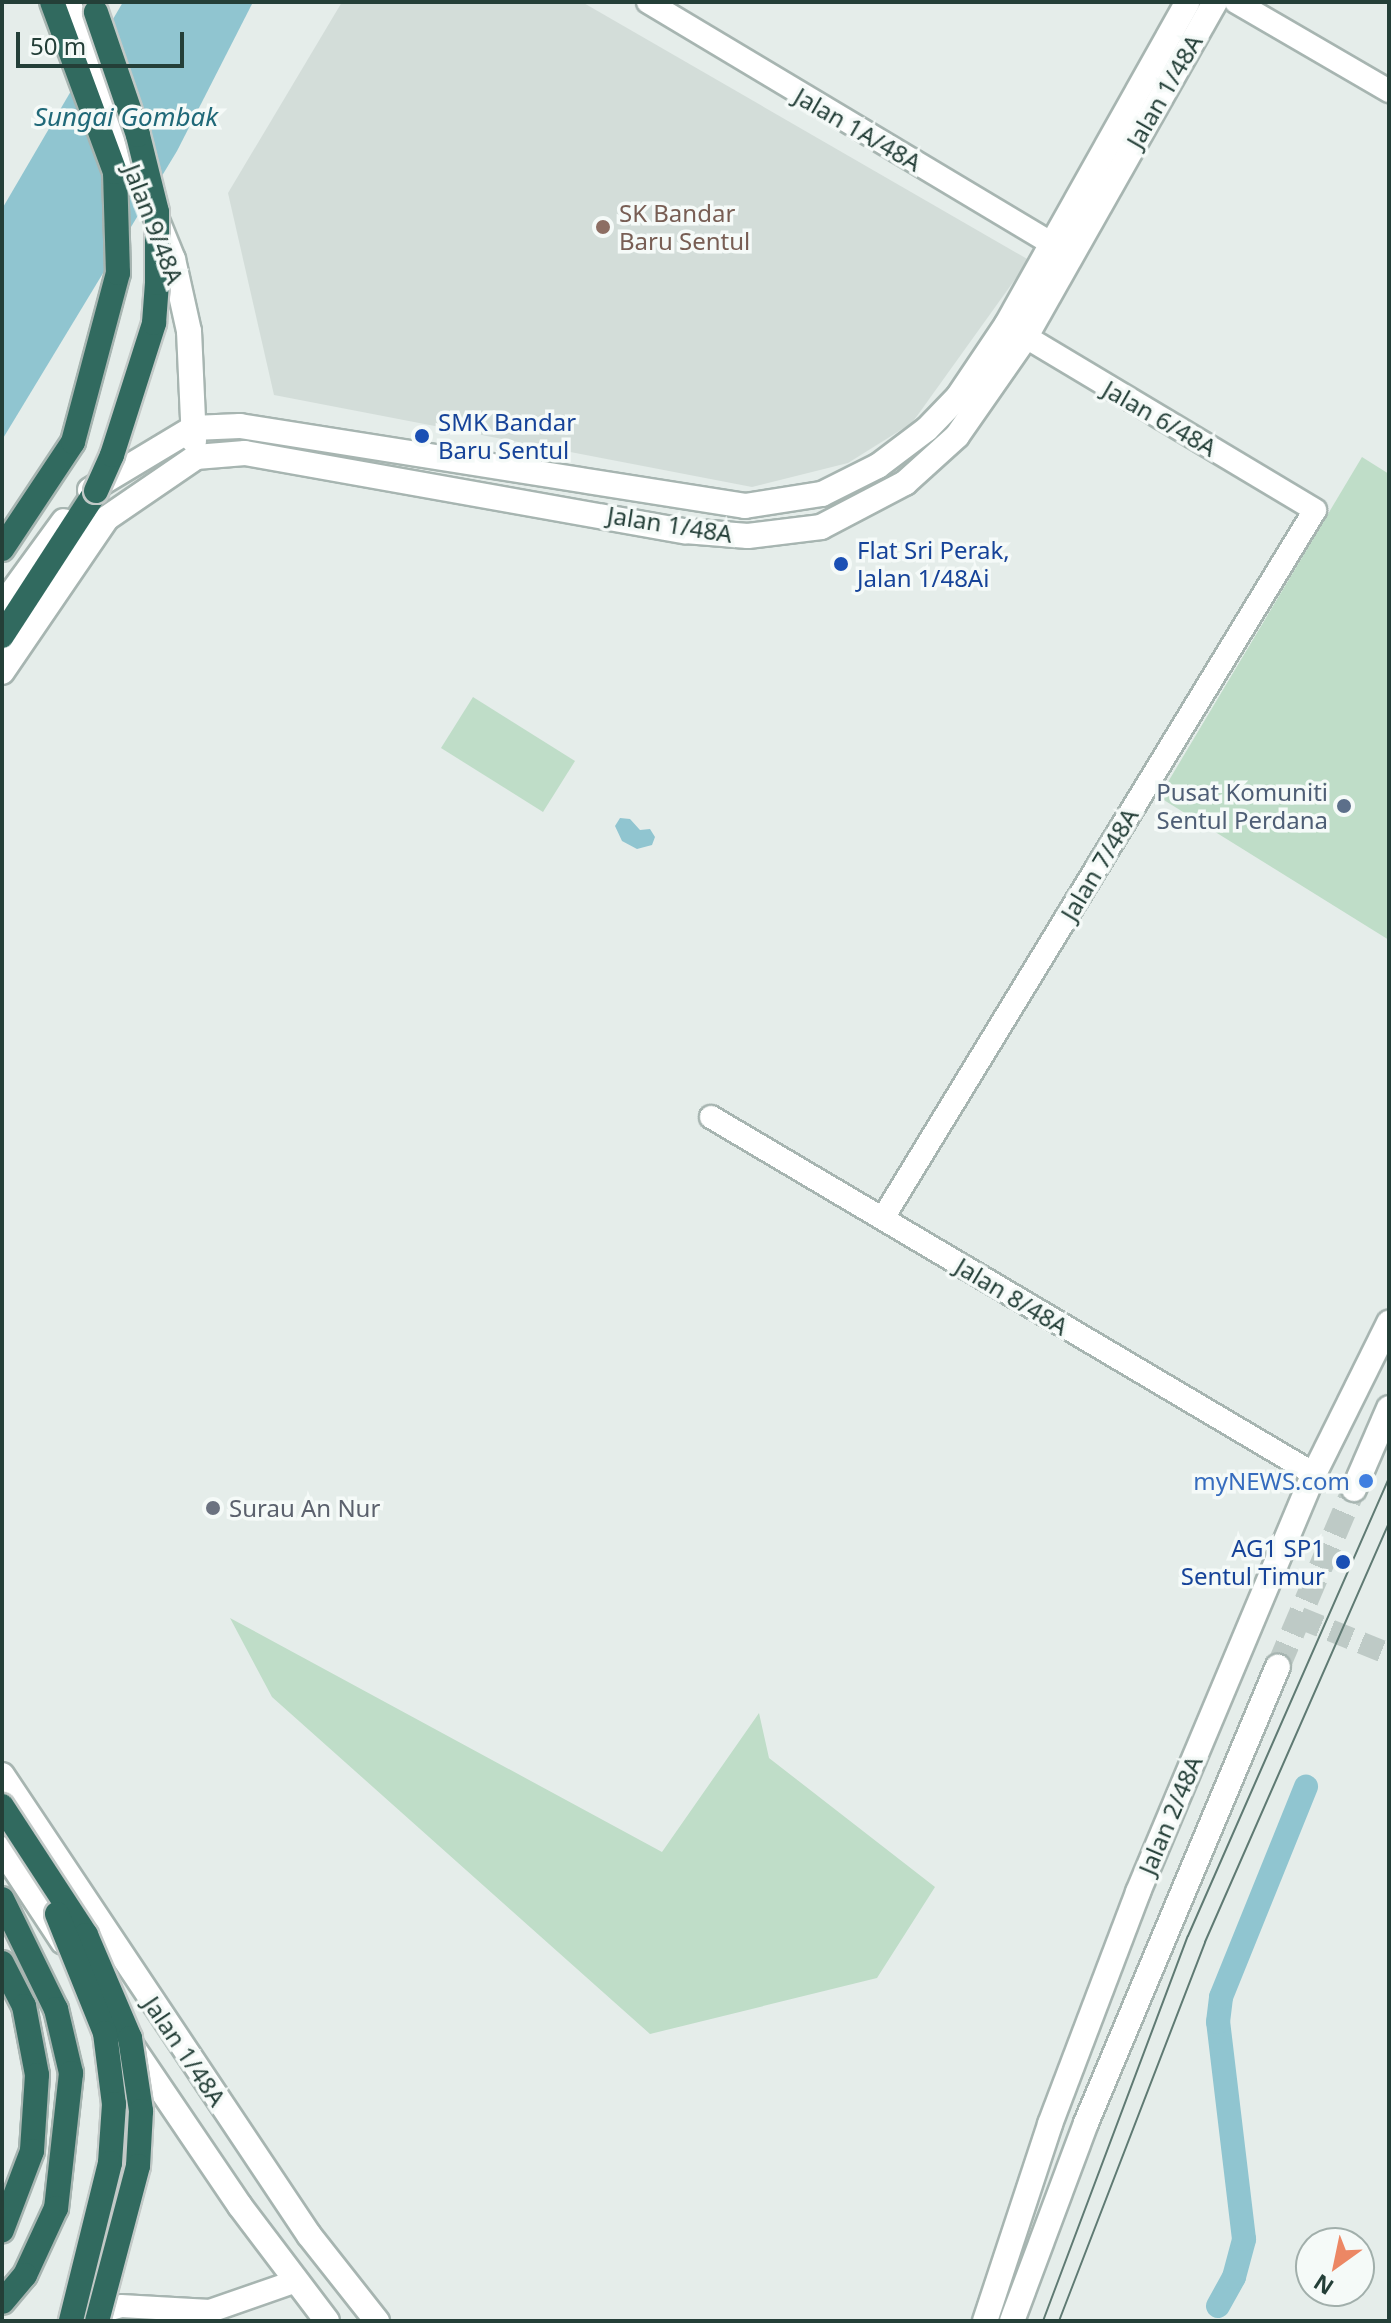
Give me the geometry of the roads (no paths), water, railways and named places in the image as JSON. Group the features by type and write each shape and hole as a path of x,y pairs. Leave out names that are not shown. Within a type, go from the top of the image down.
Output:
{"highway":[{"path":"2,549 73,442 118,273 115,172 52,2"},
{"path":"2,636 96,491 154,323 157,212 138,135 92,2"},
{"path":"2,1808 70,1940 105,2033 114,2104 110,2163 73,2321"},
{"path":"2,1808 86,1935 130,2038 141,2111 138,2166 97,2321"},
{"path":"2,1899 56,2009 71,2073 56,2208 25,2275 2,2302"},
{"path":"2,1963 24,2006 37,2075 32,2151 2,2230"}],"main road":[{"name":"Jalan 9/48A","path":"68,2 173,259 189,331 196,457"},
{"name":"Jalan 1/48A","path":"196,457 260,455 685,531 748,536 821,527 905,483 957,436 1061,248 1188,2"},
{"name":"Jalan 1/48A","path":"1061,248 1215,2"},
{"name":"Jalan 1/48A","path":"2,606 84,494 193,428 240,426 745,506 785,502 822,494 878,466 927,429 1016,331"},
{"path":"2,672 107,518 196,457"},
{"name":"Jalan 2/48A","path":"985,2321 1050,2124 1138,1892 1314,1474 1389,1323"},
{"path":"1354,1489 1389,1408"},
{"name":"Jalan 2/48A","path":"1012,2321 1086,2123 1278,1667"},
{"name":"Jalan 1/48A","path":"2,1775 309,2235 377,2321"},
{"name":"Jalan 1/48A","path":"2,1849 296,2281 327,2321"}],"street":[{"name":"Jalan 1A/48A","path":"648,2 1061,248"},
{"path":"1236,2 1269,10 1389,91"},
{"name":"Jalan 6/48A","path":"1016,331 1315,510"},
{"name":"Jalan 7/48A","path":"883,1218 1315,510"},
{"name":"Jalan 8/48A","path":"711,1117 1314,1474"},
{"path":"73,2321 108,2307 227,2313 296,2281"}],"water":[{"name":"Sungai Gombak","path":"123,2 253,2 177,151 2,440 2,209"},
{"path":"620,818 630,819 640,830 650,829 655,837 652,845 637,849 622,841 615,826"}],"waterway":[{"path":"1218,2306 1234,2277 1244,2239 1218,2022 1221,1997 1306,1787"}],"tunnel":[{"path":"1278,1667 1354,1489"},
{"path":"1300,1618 1389,1654"}],"tram line":[{"path":"1043,2321 1188,1936 1389,1478"},
{"path":"1059,2321 1205,1942 1389,1522"}],"place":[{"name":"SK Bandar Baru Sentul","path":"603,227"},
{"name":"SMK Bandar Baru Sentul","path":"422,436"},
{"name":"Flat Sri Perak, Jalan 1/48Ai","path":"841,564"},
{"name":"Pusat Komuniti Sentul Perdana","path":"1344,806"},
{"name":"myNEWS.com","path":"1366,1481"},
{"name":"Surau An Nur","path":"213,1508"},
{"name":"AG1 SP1 Sentul Timur","path":"1343,1562"}]}
